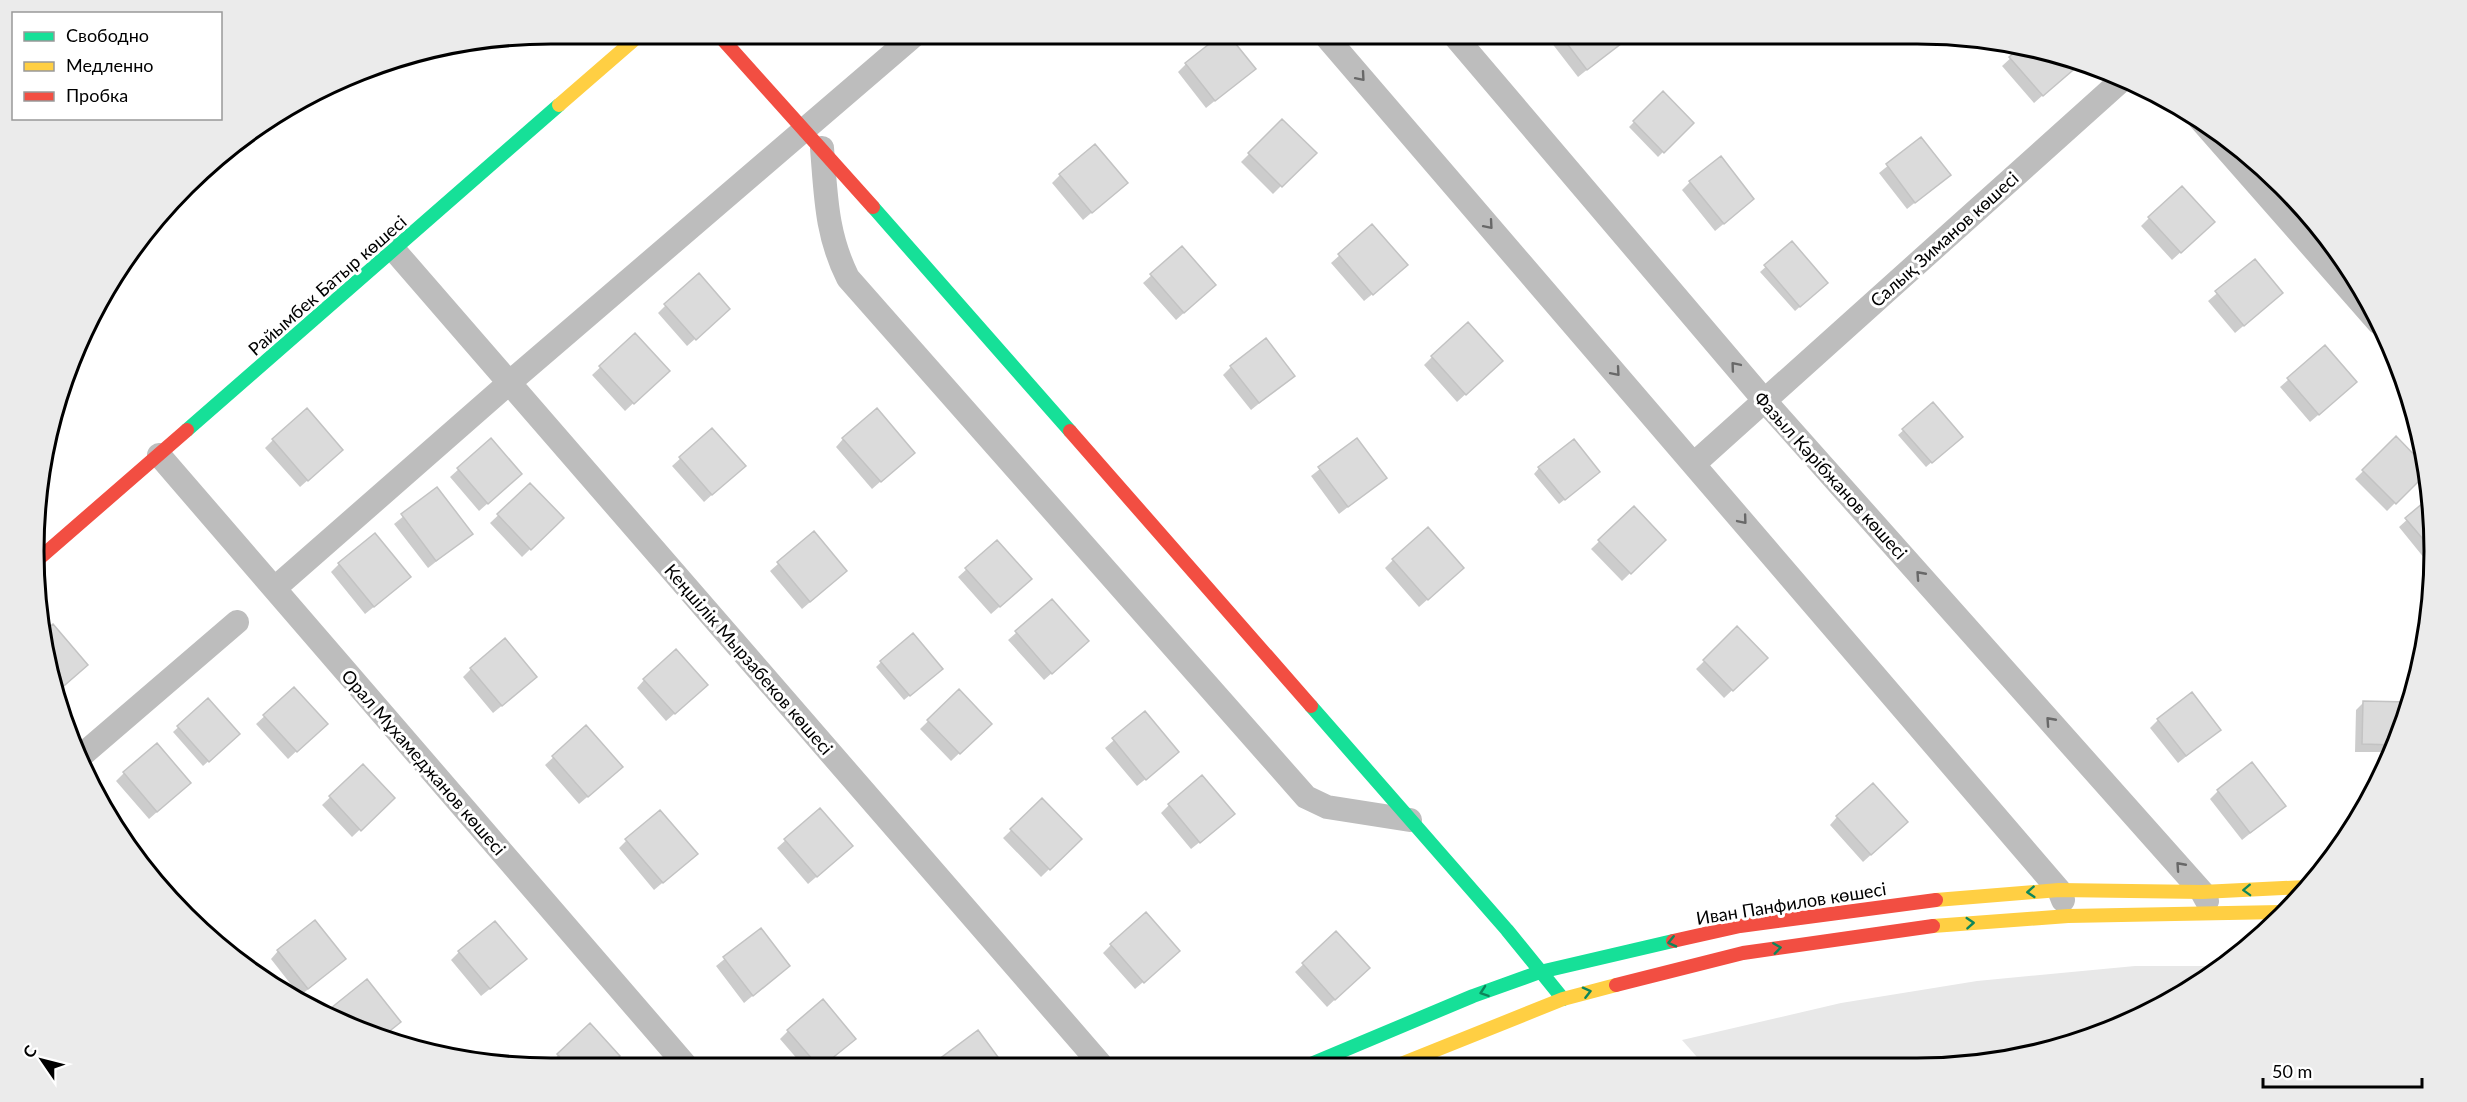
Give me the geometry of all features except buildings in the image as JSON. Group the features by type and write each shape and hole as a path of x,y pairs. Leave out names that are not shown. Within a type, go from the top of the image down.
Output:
{"street":[{"name":"Райымбек Батыр көшесі","path":"44,554 629,44"},
{"path":"727,44 822,148 1410,820 1563,999"},
{"path":"275,588 509,382 904,44"},
{"path":"1333,44 1695,463 2059,890 2068,915"},
{"name":"Фазыл Кәрібжанов көшесі","path":"1461,44 1764,400 2202,892 2214,913"},
{"name":"Салық Зиманов көшесі","path":"1695,463 2116,85"},
{"path":"822,148 828,225 836,253 848,278 1306,797 1327,807 1410,820"},
{"path":"2226,149 2356,297"},
{"name":"Кеңшілік Мырзабеков көшесі","path":"394,250 1095,1058"},
{"name":"Орал Мұхамеджанов көшесі","path":"159,455 680,1058"},
{"path":"85,752 237,622"},
{"name":"Иван Панфилов көшесі","path":"1325,1058 1473,996 1540,972 1740,926 1924,900 2059,890 2202,892 2297,887"},
{"path":"1416,1058 1563,999 1743,953 1934,926 2068,915 2273,912"}],"shaded area":[{"path":"2135,966 2208,966 2170,991 2110,1020 2047,1041 1982,1054 1916,1058 1698,1058 1682,1040 1841,1003 1977,981"}],"traffic: fast":[{"path":"187,430 559,105"},
{"path":"873,207 1070,431"},
{"path":"1311,706 1507,930 1563,999"},
{"path":"1325,1058 1473,996 1540,972 1673,941"}],"traffic: slow":[{"path":"559,105 629,44"},
{"path":"1936,900 2059,890 2202,892 2297,887"},
{"path":"1933,926 2068,916 2273,912"},
{"path":"1416,1058 1563,999 1616,985"}],"traffic: jam":[{"path":"727,44 873,207"},
{"path":"44,554 187,430"},
{"path":"1070,431 1311,706"},
{"path":"1673,941 1740,926 1936,900"},
{"path":"1616,985 1743,953 1933,926"}]}
